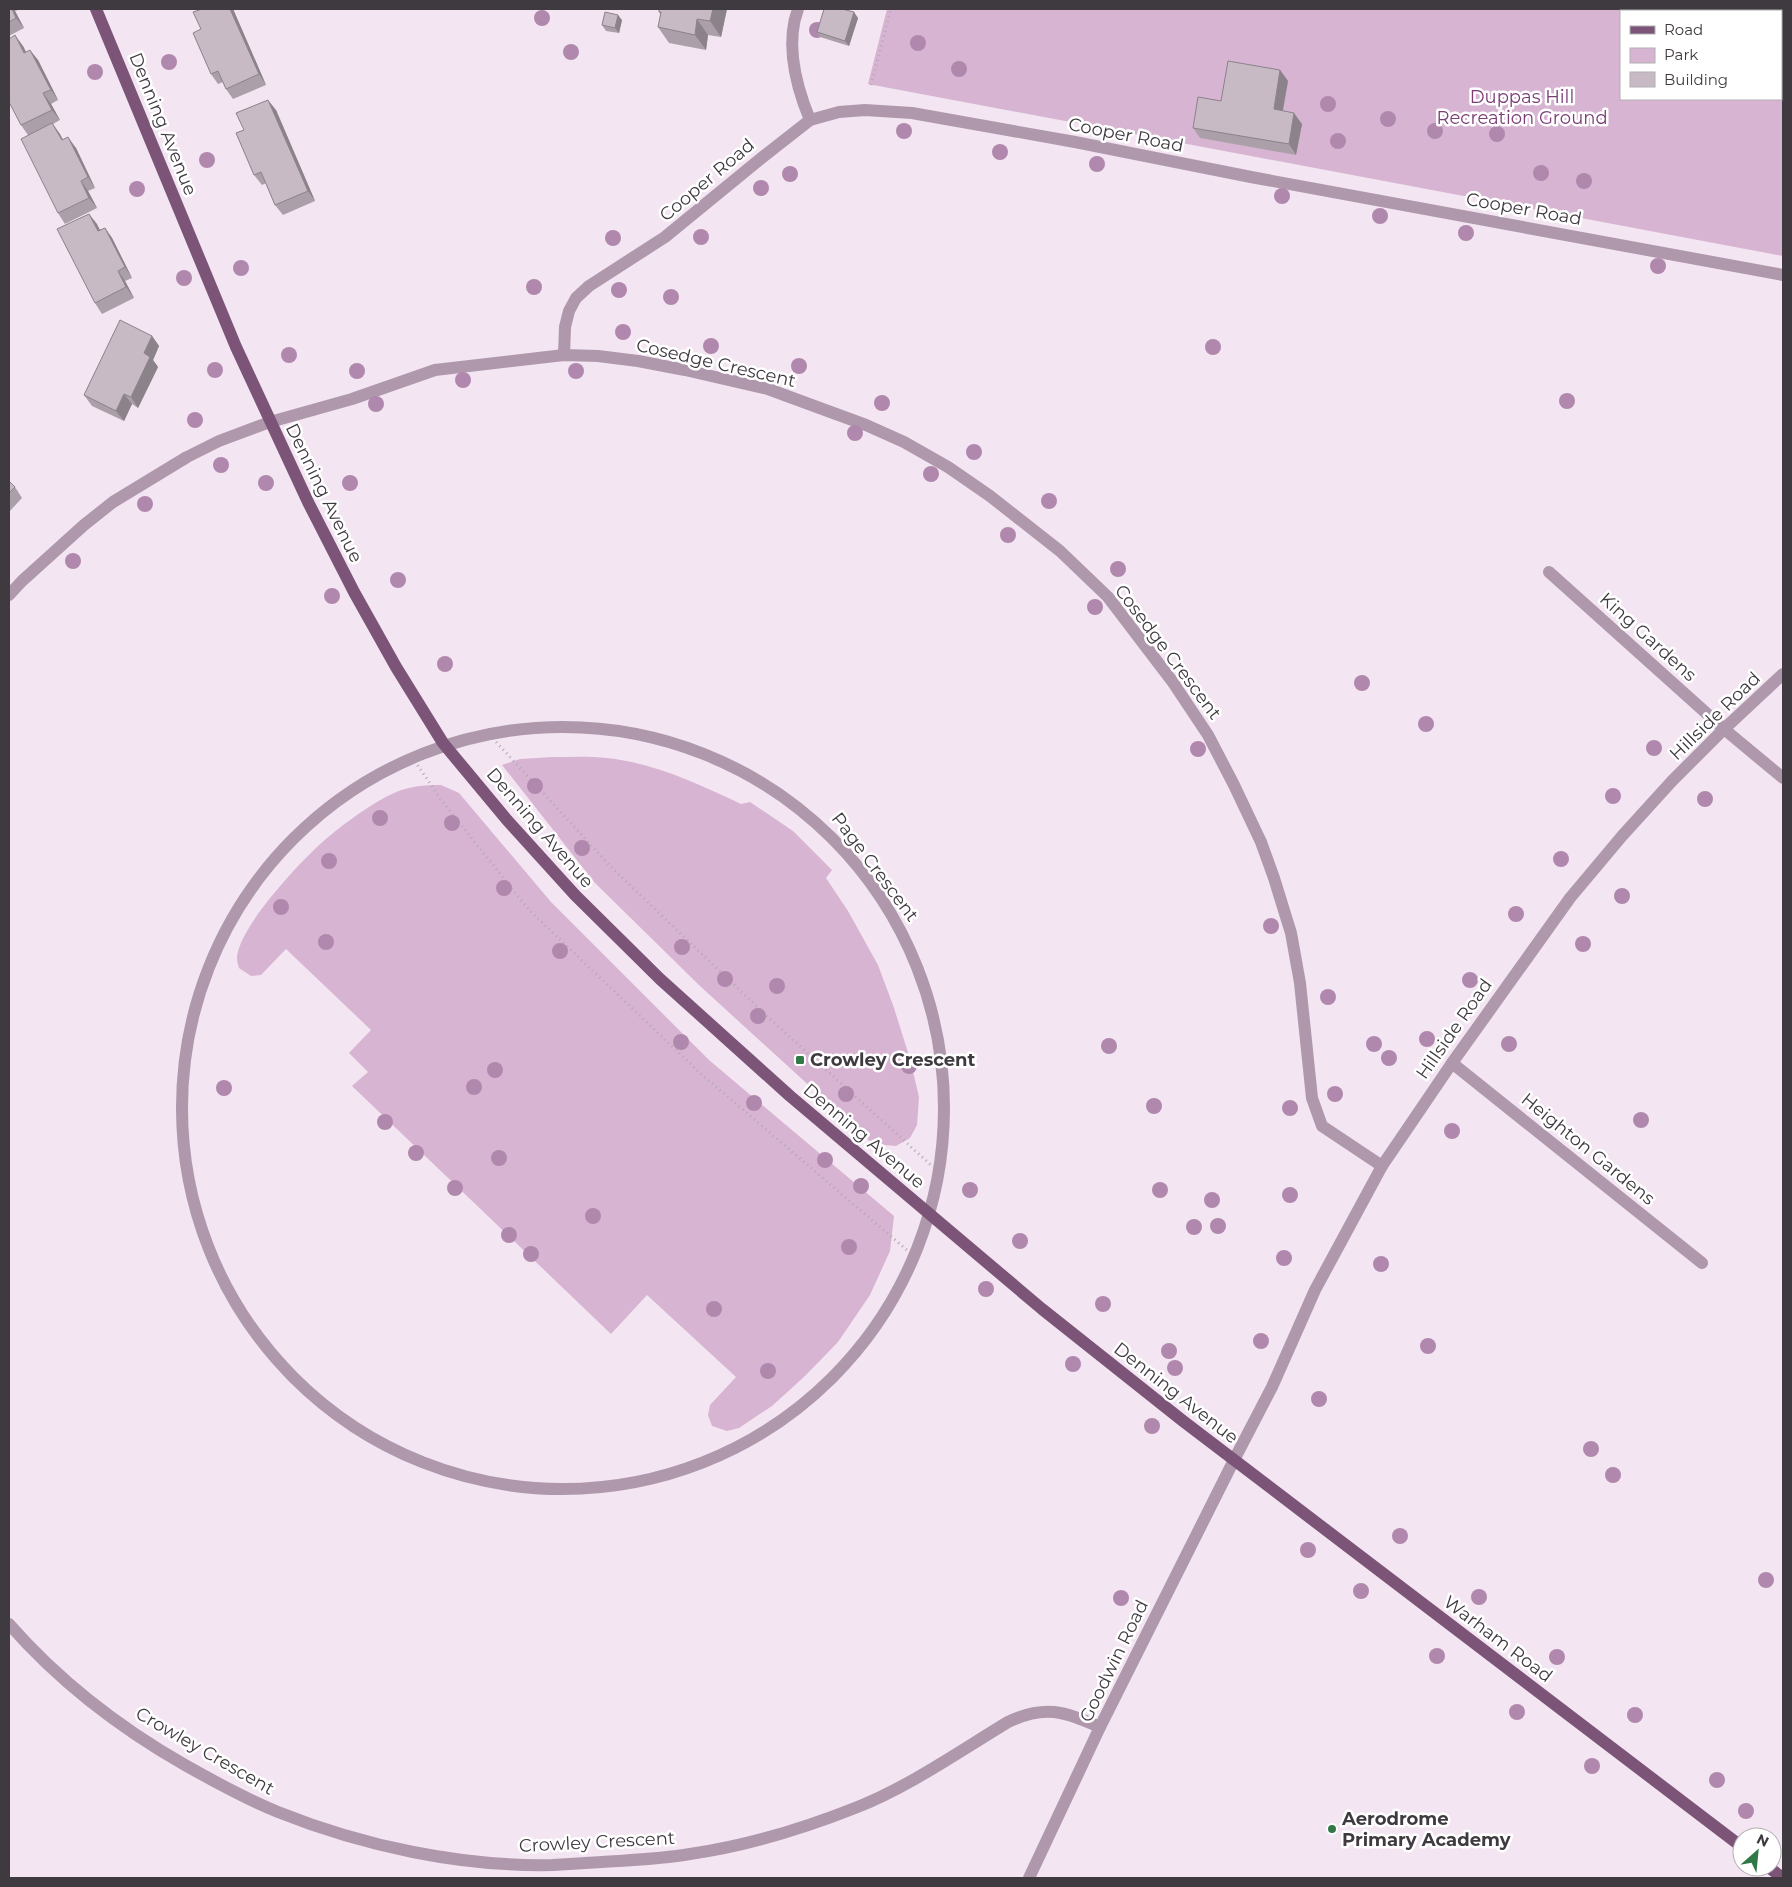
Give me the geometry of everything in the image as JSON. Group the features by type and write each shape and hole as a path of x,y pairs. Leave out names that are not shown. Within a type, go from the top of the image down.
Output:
{"main road":[{"name":"Denning Avenue","path":"96,9 232,338 270,422 354,592 410,690 444,743 507,820 575,895 639,958 790,1096 1042,1309 1234,1460"},
{"name":"Warham Road","path":"1234,1460 1732,1839"}],"street":[{"path":"798,9 792,23 795,76 810,120"},
{"name":"Cooper Road","path":"564,355 565,327 569,311 576,298 589,286 665,237 810,120 839,112 865,110 912,113 1075,142 1251,178 1783,275"},
{"name":"Cosedge Crescent","path":"270,422 352,399 435,370 564,355 598,356 638,361 768,390 866,425 913,447 948,467 990,496 1060,551 1108,597 1172,681 1208,735 1261,842 1291,933 1300,983 1312,1098 1322,1126 1382,1166"},
{"path":"9,596 22,581 84,524 113,502 195,453 219,441 270,422"},
{"name":"King Gardens","path":"1549,572 1724,729 1783,778"},
{"name":"Hillside Road","path":"1234,1460 1272,1387 1316,1290 1382,1166 1452,1063 1570,898 1622,836 1672,781 1783,674"},
{"name":"Page Crescent","path":"549,721 616,725 701,747 778,787 827,827 901,927 927,990 939,1049 942,1125 908,1251 883,1310 852,1355 820,1392 769,1433 730,1457 672,1480 599,1491 520,1487 446,1474 374,1441 307,1396 260,1344 220,1278 191,1200 184,1123 190,1044 212,959 244,900 285,849 346,801 412,757 444,743 486,731 549,721"},
{"name":"Heighton Gardens","path":"1452,1063 1702,1263"},
{"name":"Goodwin Road","path":"1029,1878 1100,1727 1234,1460"},
{"name":"Crowley Crescent","path":"9,1624 22,1640 73,1687 144,1741 249,1800 276,1812 334,1832 415,1852 484,1862 553,1865 646,1859 691,1854 750,1842 812,1824 872,1801 1008,1722 1026,1714 1041,1710 1053,1711 1100,1727"}],"path":[{"path":"865,110 891,9"},
{"path":"486,731 614,870 770,1019 932,1166"},
{"path":"412,757 442,801 529,910 700,1073 908,1251"}],"green space":[{"name":"Duppas Hill Recreation Ground","path":"887,9 1783,9 1783,256 868,84"},
{"path":"600,757 642,764 693,782 741,804 750,802 793,831 832,870 826,878 848,911 878,965 910,1059 919,1097 917,1125 910,1138 896,1146 873,1144 700,986 595,883 502,765 520,759"},
{"path":"441,785 459,793 551,902 709,1060 894,1216 890,1251 870,1295 838,1342 772,1406 739,1428 727,1431 712,1426 708,1415 710,1405 736,1377 647,1295 611,1334 352,1086 368,1072 349,1053 371,1030 286,949 261,975 251,976 239,968 237,957 247,930 281,884 322,842 362,811 392,794 416,786"}],"building":[{"path":"9,9 12,9 16,18 9,22"},
{"path":"202,9 230,9 259,74 226,89 218,71 211,74 193,33 201,29 193,12"},
{"path":"659,9 713,9 710,21 697,19 695,35 658,27 661,12 659,12"},
{"path":"824,9 842,9 854,12 845,41 817,32"},
{"path":"605,12 618,15 615,28 602,25"},
{"path":"15,35 24,53 30,50 51,90 43,93 52,110 21,125 9,102 9,39"},
{"path":"1228,61 1280,70 1274,109 1294,113 1289,144 1193,128 1198,97 1221,101"},
{"path":"268,100 308,191 275,205 261,172 254,175 236,133 244,130 236,113"},
{"path":"52,123 62,140 68,137 88,177 81,181 89,198 58,213 21,139"},
{"path":"89,214 98,231 105,228 125,267 118,271 126,287 95,303 57,229"},
{"path":"120,320 152,336 144,353 150,357 131,397 124,394 116,411 84,395"},
{"path":"9,481 15,487 9,493"}],"place":[{"name":"Crowley Crescent","path":"800,1060"},
{"name":"Aerodrome Primary Academy","path":"1332,1829"}]}
